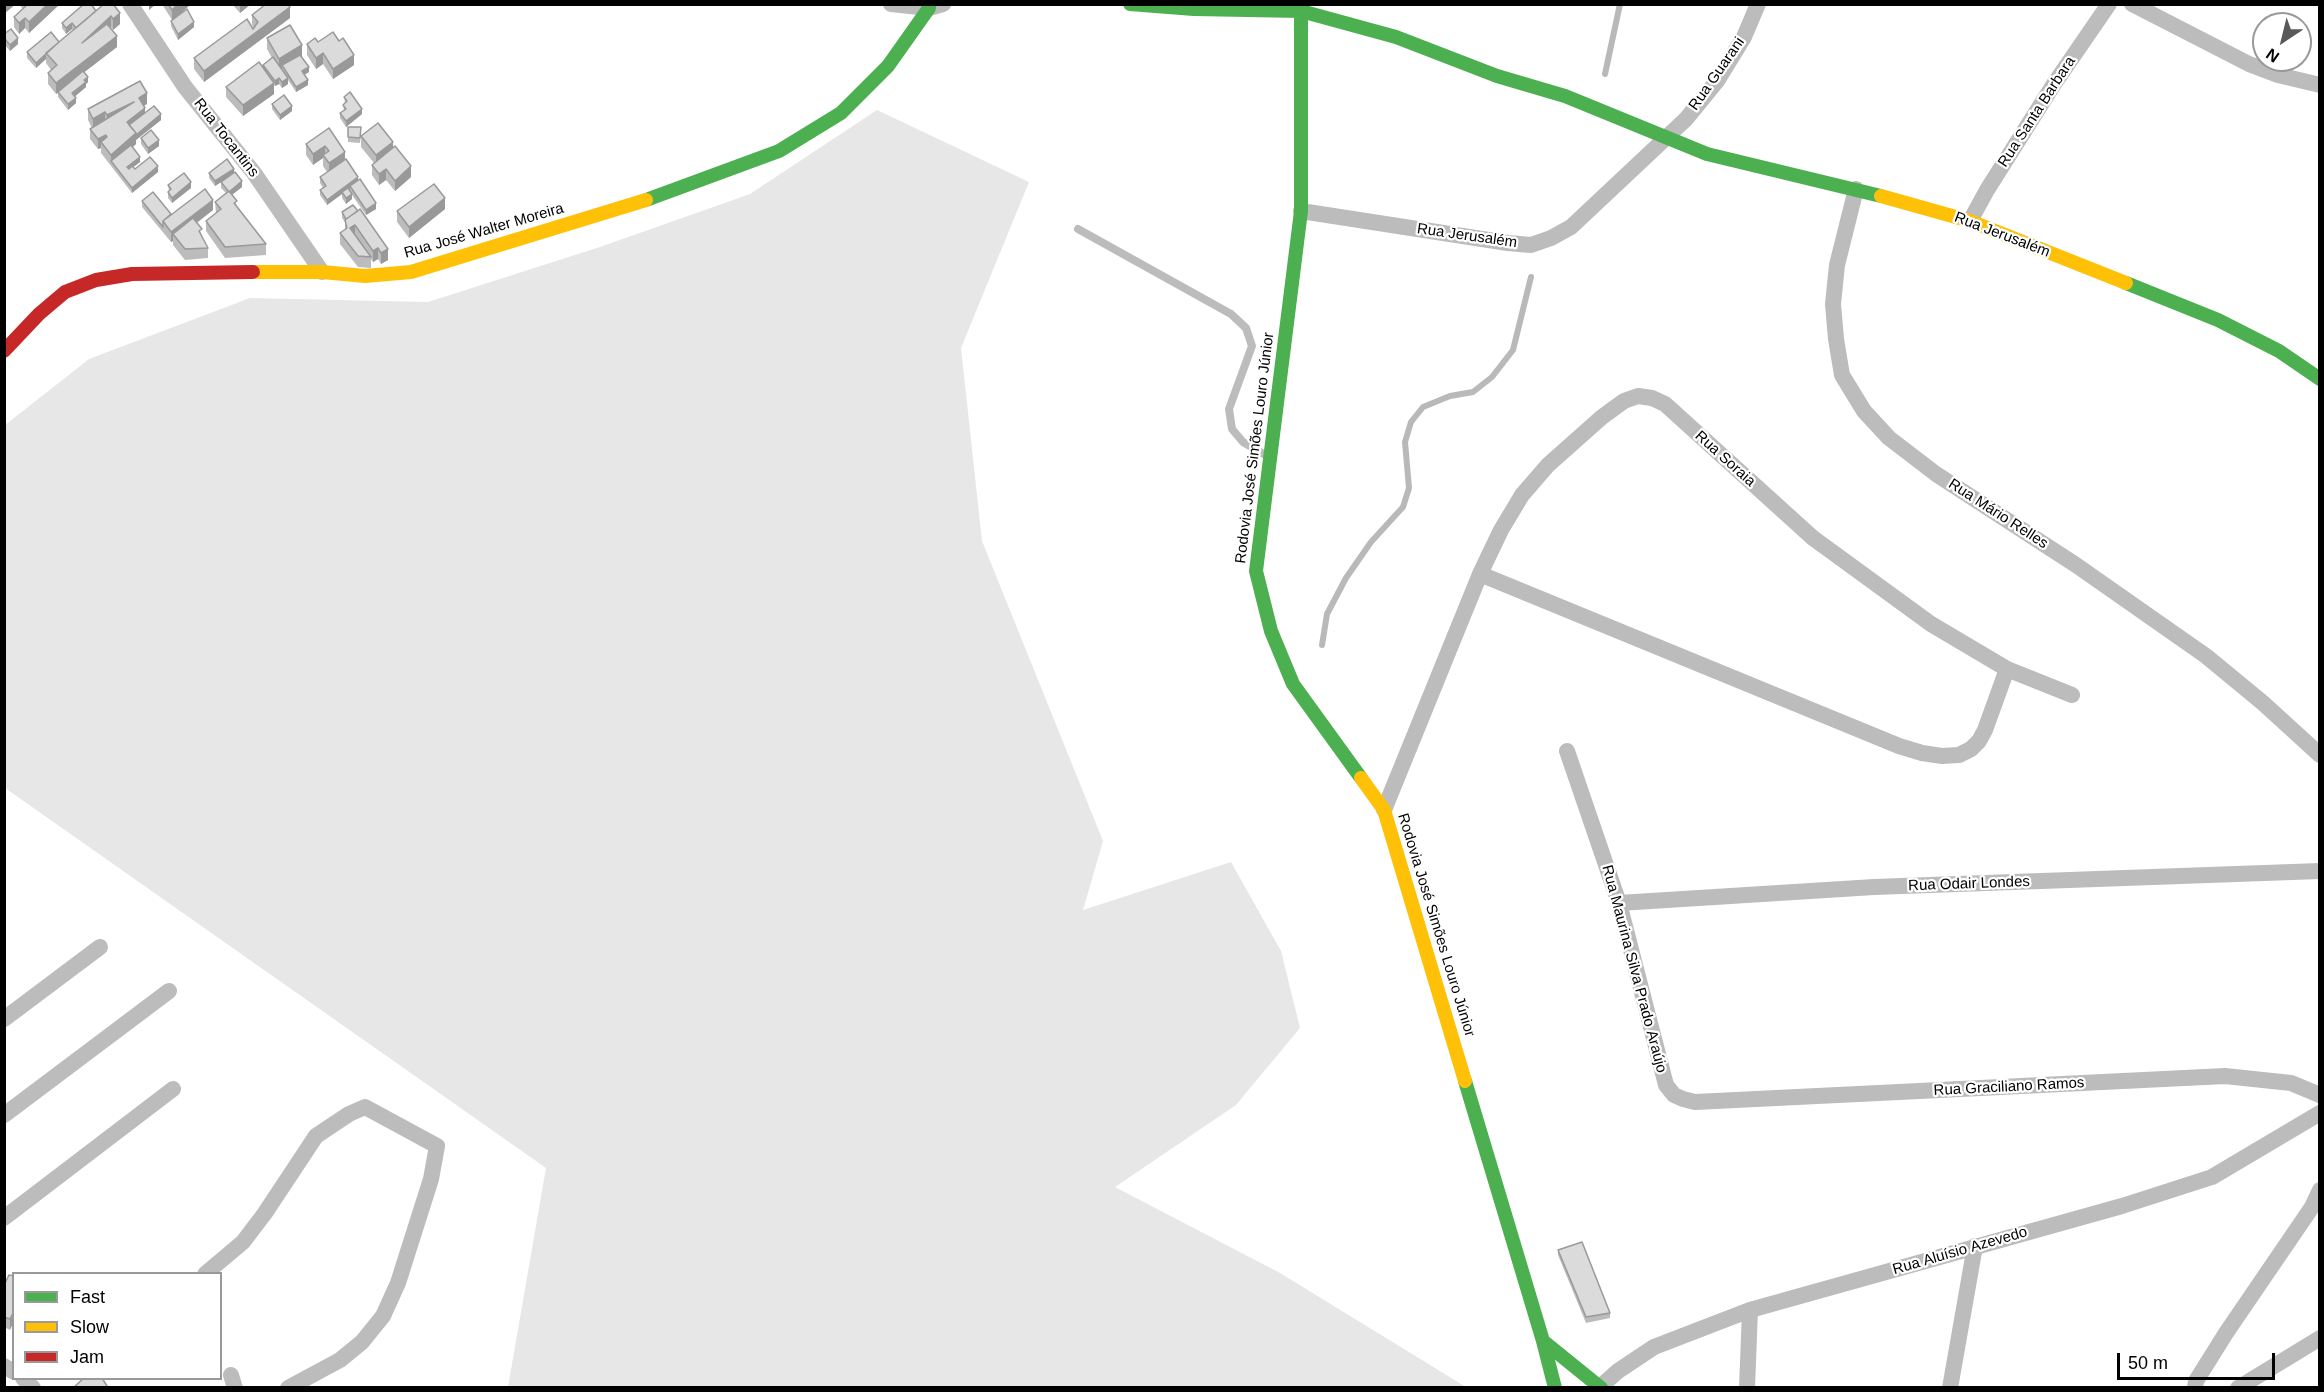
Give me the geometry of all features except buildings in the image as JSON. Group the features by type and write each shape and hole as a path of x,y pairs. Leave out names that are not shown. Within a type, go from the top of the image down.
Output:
{"street":[{"name":"Rua Tocantins","path":"130,4 185,87 254,173 322,272"},
{"path":"891,4 936,6"},
{"name":"Rua Jerusalém","path":"1130,4 1194,9 1301,8 1396,38 1497,76 1565,96 1707,154 1857,189 1970,221 2218,320 2279,351 2319,379"},
{"name":"Rua Guarani","path":"1667,138 1717,81 1744,38 1758,4"},
{"name":"Rua Santa Barbara","path":"1970,221 1987,190 2109,4"},
{"path":"2132,4 2249,64 2278,75 2319,85"},
{"name":"Rua José Walter Moreira","path":"4,351 39,314 65,292 96,280 144,274 322,272 365,276 411,272 658,196 779,151 841,113 888,66 936,6"},
{"name":"Rodovia José Simões Louro Júnior","path":"1301,8 1301,211 1256,571 1271,632 1293,684 1384,810 1543,1341 1555,1388"},
{"name":"Rua Jerusalém","path":"1301,211 1531,245 1571,227 1667,138"},
{"name":"Rua Mário Relles","path":"1857,189 1837,265 1833,304 1842,375 1864,411 1889,438 1936,474 2076,565 2206,656 2263,703 2319,755"},
{"name":"Rua Soraia","path":"1384,810 1480,574 1501,530 1522,495 1548,465 1602,417 1624,401 1638,396 1652,398 1665,404 1814,538 1931,624 2007,669 2072,695"},
{"path":"1480,574 1899,746 1922,753 1942,756 1959,755 1971,749 1985,730 2007,669"},
{"name":"Rua Maurina Silva Prado Araújo","path":"1567,751 1619,903 1666,1085 1674,1095 1683,1100 1695,1102"},
{"name":"Rua Odair Londes","path":"1619,903 1874,887 2319,871"},
{"path":"4,1019 100,947"},
{"path":"4,1115 169,991"},
{"name":"Rua Graciliano Ramos","path":"1695,1102 2225,1076 2291,1083 2319,1095"},
{"path":"4,1218 173,1089"},
{"path":"207,1272 243,1242 316,1136 349,1114 365,1107 437,1146 431,1179 398,1283 383,1316 362,1342 340,1360 288,1388"},
{"name":"Rua Aluísio Azevedo","path":"1600,1387 1618,1371 1654,1347 1750,1310 2122,1206 2212,1177 2319,1113"},
{"path":"2195,1388 2196,1381 2226,1333 2312,1207 2319,1190"},
{"path":"1950,1388 1975,1246"},
{"path":"1747,1388 1750,1310"},
{"path":"2238,1388 2319,1338"},
{"path":"1543,1341 1600,1387"}],"lane":[{"path":"1078,229 1231,314 1246,328 1252,346 1229,409 1232,429 1243,442 1270,458"}],"shaded area":[{"path":"877,110 1029,182 961,348 982,541 1103,841 1083,910 1231,862 1281,951 1300,1028 1236,1105 1115,1187 1280,1273 1466,1387 508,1387 546,1168 5,788 5,425 89,359 250,298 428,302 600,247 750,194"}],"waterway":[{"path":"1605,74 1620,4"},
{"path":"1322,645 1327,614 1346,578 1371,542 1403,507 1409,488 1405,442 1411,422 1423,407 1450,396 1473,392 1492,377 1513,350 1531,277"}],"traffic: fast":[{"path":"1130,4 1194,9 1301,11 1396,37 1497,76 1565,96 1707,154 1881,196"},
{"path":"1301,4 1301,211 1256,571 1271,631 1293,684 1361,778"},
{"path":"646,200 779,151 841,113 888,66 929,8"},
{"path":"2126,283 2218,320 2279,351 2320,379"},
{"path":"1465,1081 1555,1388"},
{"path":"1543,1341 1601,1388"}],"traffic: slow":[{"path":"1881,196 1970,221 2126,283"},
{"path":"253,272 322,272 365,276 411,272 646,200"},
{"path":"1361,778 1384,810 1465,1081"}],"traffic: jam":[{"path":"4,351 39,314 65,292 96,280 132,274 253,272"}]}
